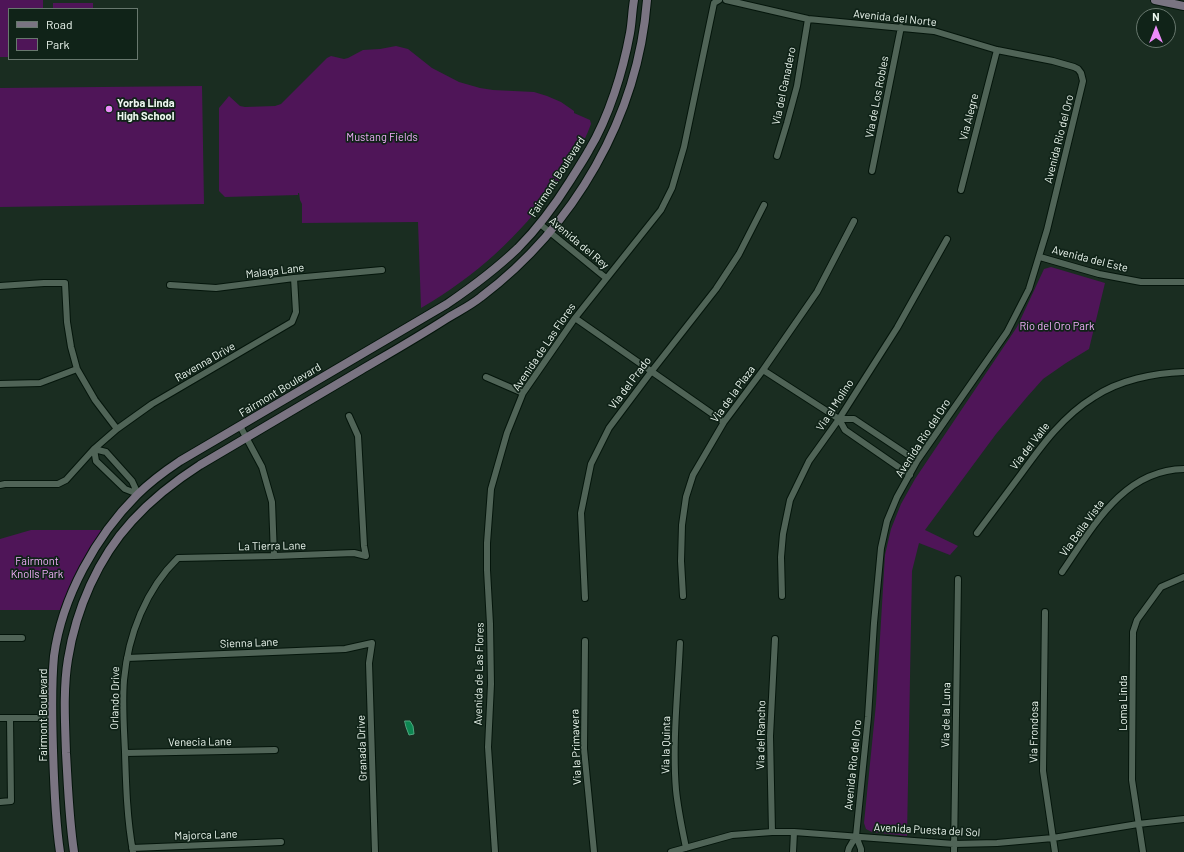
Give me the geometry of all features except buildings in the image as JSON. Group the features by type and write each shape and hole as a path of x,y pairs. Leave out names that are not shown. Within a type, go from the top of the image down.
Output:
{"main road":[{"name":"Fairmont Boulevard","path":"60,852 57,831 52,718 54,654 66,607 76,582 104,534 120,513 138,494 180,461 447,304 474,286 518,248 540,224 554,205 590,149 604,119 621,71 630,32 634,0"},
{"name":"Fairmont Boulevard","path":"74,852 70,830 65,718 67,660 75,626 88,588 117,539 148,504 176,481 200,465 480,298 518,265 550,232 576,198 610,139 628,92 635,68 647,0"},
{"path":"1155,0 1184,6"},
{"path":"604,119 616,124"},
{"path":"138,494 148,504"},
{"path":"52,718 65,718"}],"street":[{"name":"Avenida del Norte","path":"726,0 808,19 934,31 997,50 1053,61 1074,67 1081,73"},
{"name":"Avenida de Las Flores","path":"495,852 488,747 491,669 487,543 491,489 507,433 523,393 575,318 661,210 672,188 684,147 716,2"},
{"name":"Via del Ganadero","path":"777,156 797,86 808,19"},
{"name":"Via de Los Robles","path":"872,171 901,27"},
{"name":"Via Alegre","path":"961,190 997,50"},
{"name":"Avenida Rio del Oro","path":"848,852 856,836 868,717 874,623 881,548 887,521 897,497 917,461 1007,332 1029,289 1040,257 1082,90 1083,81 1081,73"},
{"name":"Via del Prado","path":"585,598 581,513 591,464 609,428 716,289 740,254 764,205"},
{"name":"Via de la Plaza","path":"683,596 681,561 682,525 686,496 693,474 724,422 763,370 817,292 854,221"},
{"name":"Avenida del Rey","path":"540,224 606,278"},
{"name":"Via el Molino","path":"782,596 781,557 783,534 790,500 809,461 839,419 896,328 947,239"},
{"name":"Avenida del Este","path":"1040,257 1106,276 1141,282 1184,282"},
{"name":"Malaga Lane","path":"170,286 216,288 294,278 382,270"},
{"name":"Ravenna Drive","path":"0,485 58,484 66,480 94,449 152,404 292,322 296,312 294,278"},
{"path":"0,286 65,283 67,322 77,370 95,400 118,429"},
{"path":"575,318 724,422"},
{"path":"0,384 40,383 77,370"},
{"path":"763,370 839,419 845,430 910,475"},
{"name":"Via del Valle","path":"977,533 1047,438 1072,413 1094,396 1127,381 1168,372 1184,372"},
{"path":"486,377 523,393"},
{"name":"La Tierra Lane","path":"178,558 354,553 366,556 364,546 358,436 349,416"},
{"path":"839,419 854,418 917,461"},
{"path":"240,426 262,467 272,502 274,556"},
{"path":"94,449 106,452 132,481 138,494 125,489 96,461 94,449"},
{"name":"Via Bella Vista","path":"1062,572 1105,511 1118,497 1133,485 1156,473 1184,469"},
{"name":"Orlando Drive","path":"132,850 128,820 123,702 127,658 138,620 151,593 170,566 178,558"},
{"name":"Loma Linda","path":"1143,852 1132,780 1133,632 1137,620 1161,587 1184,577"},
{"name":"Via de la Luna","path":"954,852 958,579"},
{"name":"Via Frondosa","path":"1045,612 1043,771 1055,852"},
{"path":"0,638 22,638"},
{"name":"Via del Rancho","path":"772,832 770,736 774,639"},
{"name":"Via la Primavera","path":"585,641 584,749 594,852"},
{"name":"Sienna Lane","path":"127,658 345,649 372,643"},
{"name":"Granada Drive","path":"372,643 369,663 376,852"},
{"name":"Via la Quinta","path":"680,643 675,753 679,815 686,848"},
{"path":"0,718 52,718"},
{"path":"0,802 11,801 10,719"},
{"name":"Venecia Lane","path":"125,753 275,750"},
{"name":"Avenida Puesta del Sol","path":"671,852 732,835 772,832 856,836 954,844 997,844 1053,838 1138,824 1184,819"},
{"path":"793,852 794,832"},
{"name":"Avenida Rio del Oro","path":"856,836 861,852"},
{"name":"Majorca Lane","path":"132,850 281,842"}],"green space":[{"path":"0,0 43,0 43,8 8,8 8,57 0,57"},
{"path":"53,3 93,3 93,8 53,8"},
{"name":"Mustang Fields","path":"396,46 408,49 432,68 459,82 480,88 534,92 547,96 561,102 574,111 574,113 590,120 591,124 571,163 542,204 527,222 478,269 441,296 421,308 418,222 302,223 302,204 299,193 298,195 225,197 219,191 219,108 229,96 240,106 275,106 281,104 327,58 331,56 344,59 363,50"},
{"path":"202,86 204,204 0,207 0,88"},
{"name":"Rio del Oro Park","path":"1051,267 1105,283 1089,349 1043,379 996,434 925,530 958,546 950,555 919,543 912,571 907,836 872,832 866,829 864,823 876,704 885,555 891,529 901,504 915,479 1017,327 1044,269"},
{"name":"Fairmont Knolls Park","path":"31,530 102,530 80,565 60,610 0,610 0,539"}],"shaded area":[{"path":"405,721 410,721 413,726 414,734 409,735"}],"place":[{"name":"Yorba Linda High School","path":"109,109"}]}
